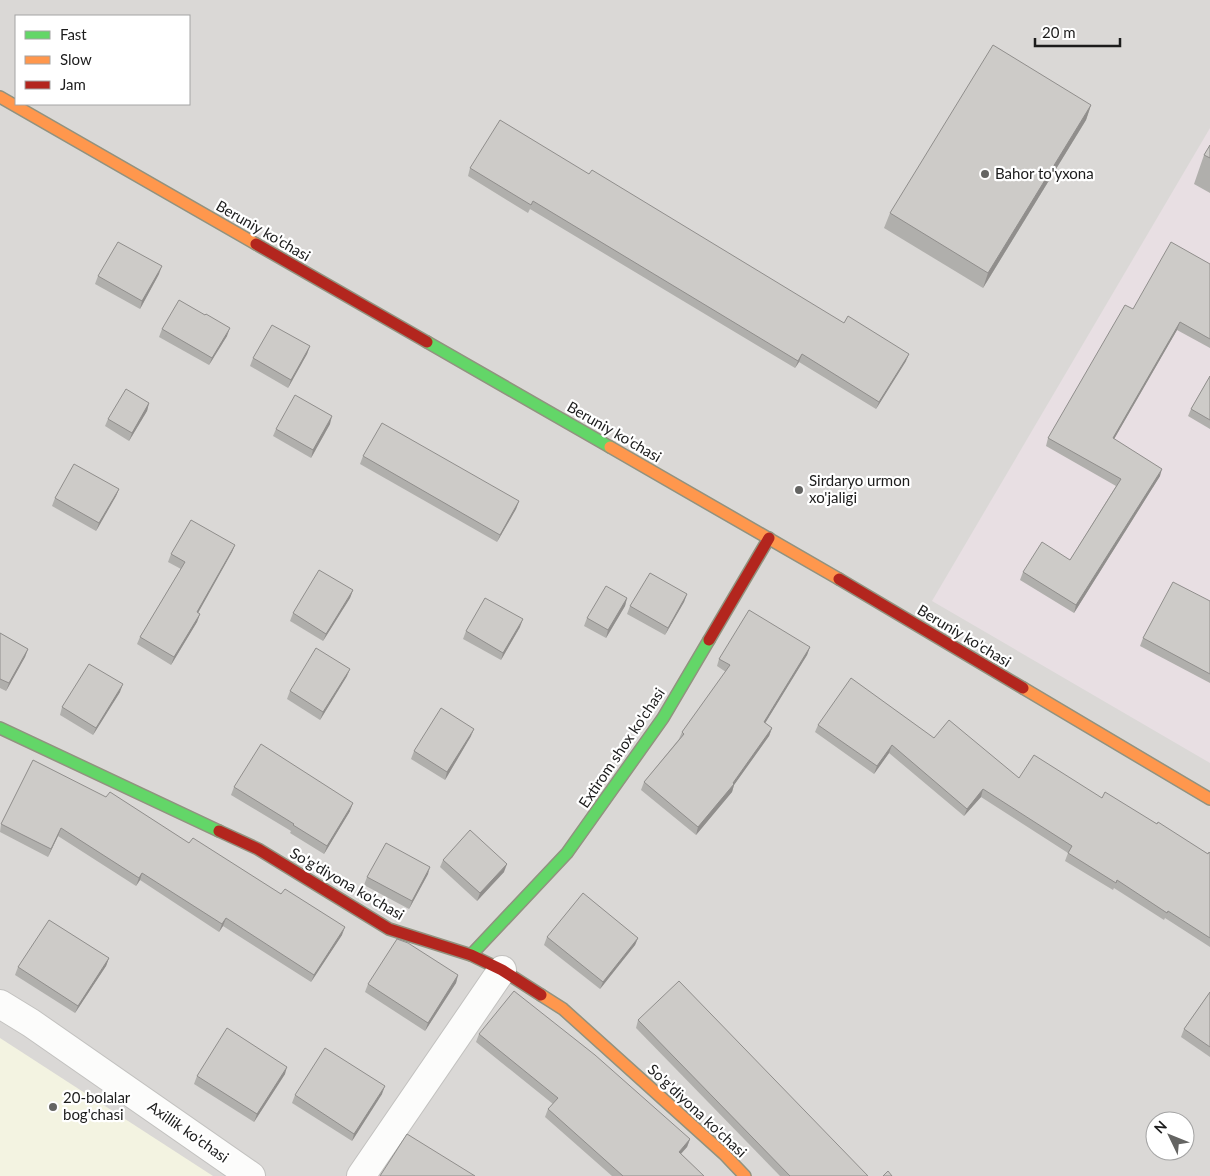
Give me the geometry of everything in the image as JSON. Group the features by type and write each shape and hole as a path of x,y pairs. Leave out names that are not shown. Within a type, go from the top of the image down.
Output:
{"street":[{"name":"Beruniy ko'chasi","path":"2,104 769,538 1210,799"},
{"name":"Extirom shox ko'chasi","path":"471,955 567,854 663,718 769,538"},
{"name":"So'g'diyona ko'chasi","path":"0,728 258,849 389,929 471,955 502,970 563,1009 724,1154 745,1176"},
{"path":"361,1176 502,970"},
{"name":"Axillik ko'chasi","path":"0,1004 31,1023 251,1176"}],"shaded area":[{"path":"0,0 1210,0 1210,1176 0,1176"},
{"path":"1210,128 1210,763 932,601"},
{"name":"20-bolalar bog'chasi","path":"0,1038 213,1176 0,1176"}],"building":[{"name":"Bahor to'yxona","path":"993,45 1091,105 988,273 890,213"},
{"path":"500,120 589,174 592,170 844,323 848,316 909,354 879,402 802,354 798,361 533,201 531,205 470,168"},
{"path":"1210,145 1210,158 1204,155"},
{"path":"118,242 162,266 142,301 98,276"},
{"path":"1171,242 1210,264 1210,339 1180,322 1113,438 1162,469 1076,605 1023,572 1042,542 1070,560 1121,479 1048,438 1125,305 1133,309"},
{"path":"179,300 230,328 212,358 162,329"},
{"path":"272,325 310,346 291,380 253,358"},
{"path":"1210,376 1210,420 1191,409"},
{"path":"126,389 149,403 132,433 108,419"},
{"path":"295,395 332,416 313,450 276,429"},
{"path":"382,423 519,501 500,535 363,456"},
{"path":"74,464 119,489 99,523 55,498"},
{"path":"191,520 235,545 197,612 200,614 174,657 140,637 185,562 171,554"},
{"path":"319,570 353,590 326,634 293,613"},
{"path":"650,573 687,594 668,628 630,606"},
{"path":"1173,582 1210,601 1210,674 1143,638"},
{"path":"606,586 627,598 608,630 587,618"},
{"path":"485,598 523,619 503,653 466,631"},
{"path":"749,610 810,647 764,722 772,728 734,784 698,827 644,782 684,734 682,732 730,665 719,659"},
{"path":"0,633 28,649 9,683 0,679"},
{"path":"316,648 350,669 323,712 290,691"},
{"path":"89,664 123,684 96,728 62,707"},
{"path":"851,678 934,738 949,720 1019,778 1034,755 1102,798 1105,792 1157,824 1158,822 1208,854 1209,852 1210,938 1168,911 1167,913 1117,880 1116,883 1068,853 1072,846 983,789 967,809 892,745 877,766 818,725"},
{"path":"441,708 474,729 447,772 414,751"},
{"path":"261,744 353,803 327,846 234,787"},
{"path":"33,760 106,797 110,792 189,843 193,838 281,894 285,889 345,927 314,975 226,918 222,924 142,873 139,878 61,828 51,849 1,824"},
{"path":"470,830 507,864 480,893 443,860"},
{"path":"386,843 430,867 412,901 367,877"},
{"path":"583,893 638,938 603,982 547,937"},
{"path":"49,920 109,958 78,1006 18,967"},
{"path":"397,939 408,943 458,975 428,1023 368,984"},
{"path":"679,981 868,1176 790,1176 638,1020"},
{"path":"514,991 595,1055 690,1139 679,1152 704,1176 623,1176 548,1109 558,1098 479,1034"},
{"path":"1210,992 1210,1047 1184,1029"},
{"path":"227,1028 287,1067 257,1114 197,1076"},
{"path":"325,1048 385,1086 354,1134 295,1095"},
{"path":"407,1134 475,1176 380,1176"},
{"path":"888,1171 892,1176 883,1176"}],"traffic: fast":[{"path":"427,342 610,447"},
{"path":"471,955 567,853 663,718 709,640"},
{"path":"0,728 219,831"}],"traffic: slow":[{"path":"0,97 256,244"},
{"path":"610,447 839,579"},
{"path":"1023,688 1210,799"},
{"path":"541,995 563,1009 724,1154 745,1176"}],"traffic: jam":[{"path":"256,244 427,342"},
{"path":"709,640 769,538"},
{"path":"839,579 1023,688"},
{"path":"219,831 258,849 389,929 471,955 502,970 541,995"}],"place":[{"name":"Bahor to'yxona","path":"985,174"},
{"name":"Sirdaryo urmon xo'jaligi","path":"799,490"},
{"name":"20-bolalar bog'chasi","path":"53,1107"}]}
